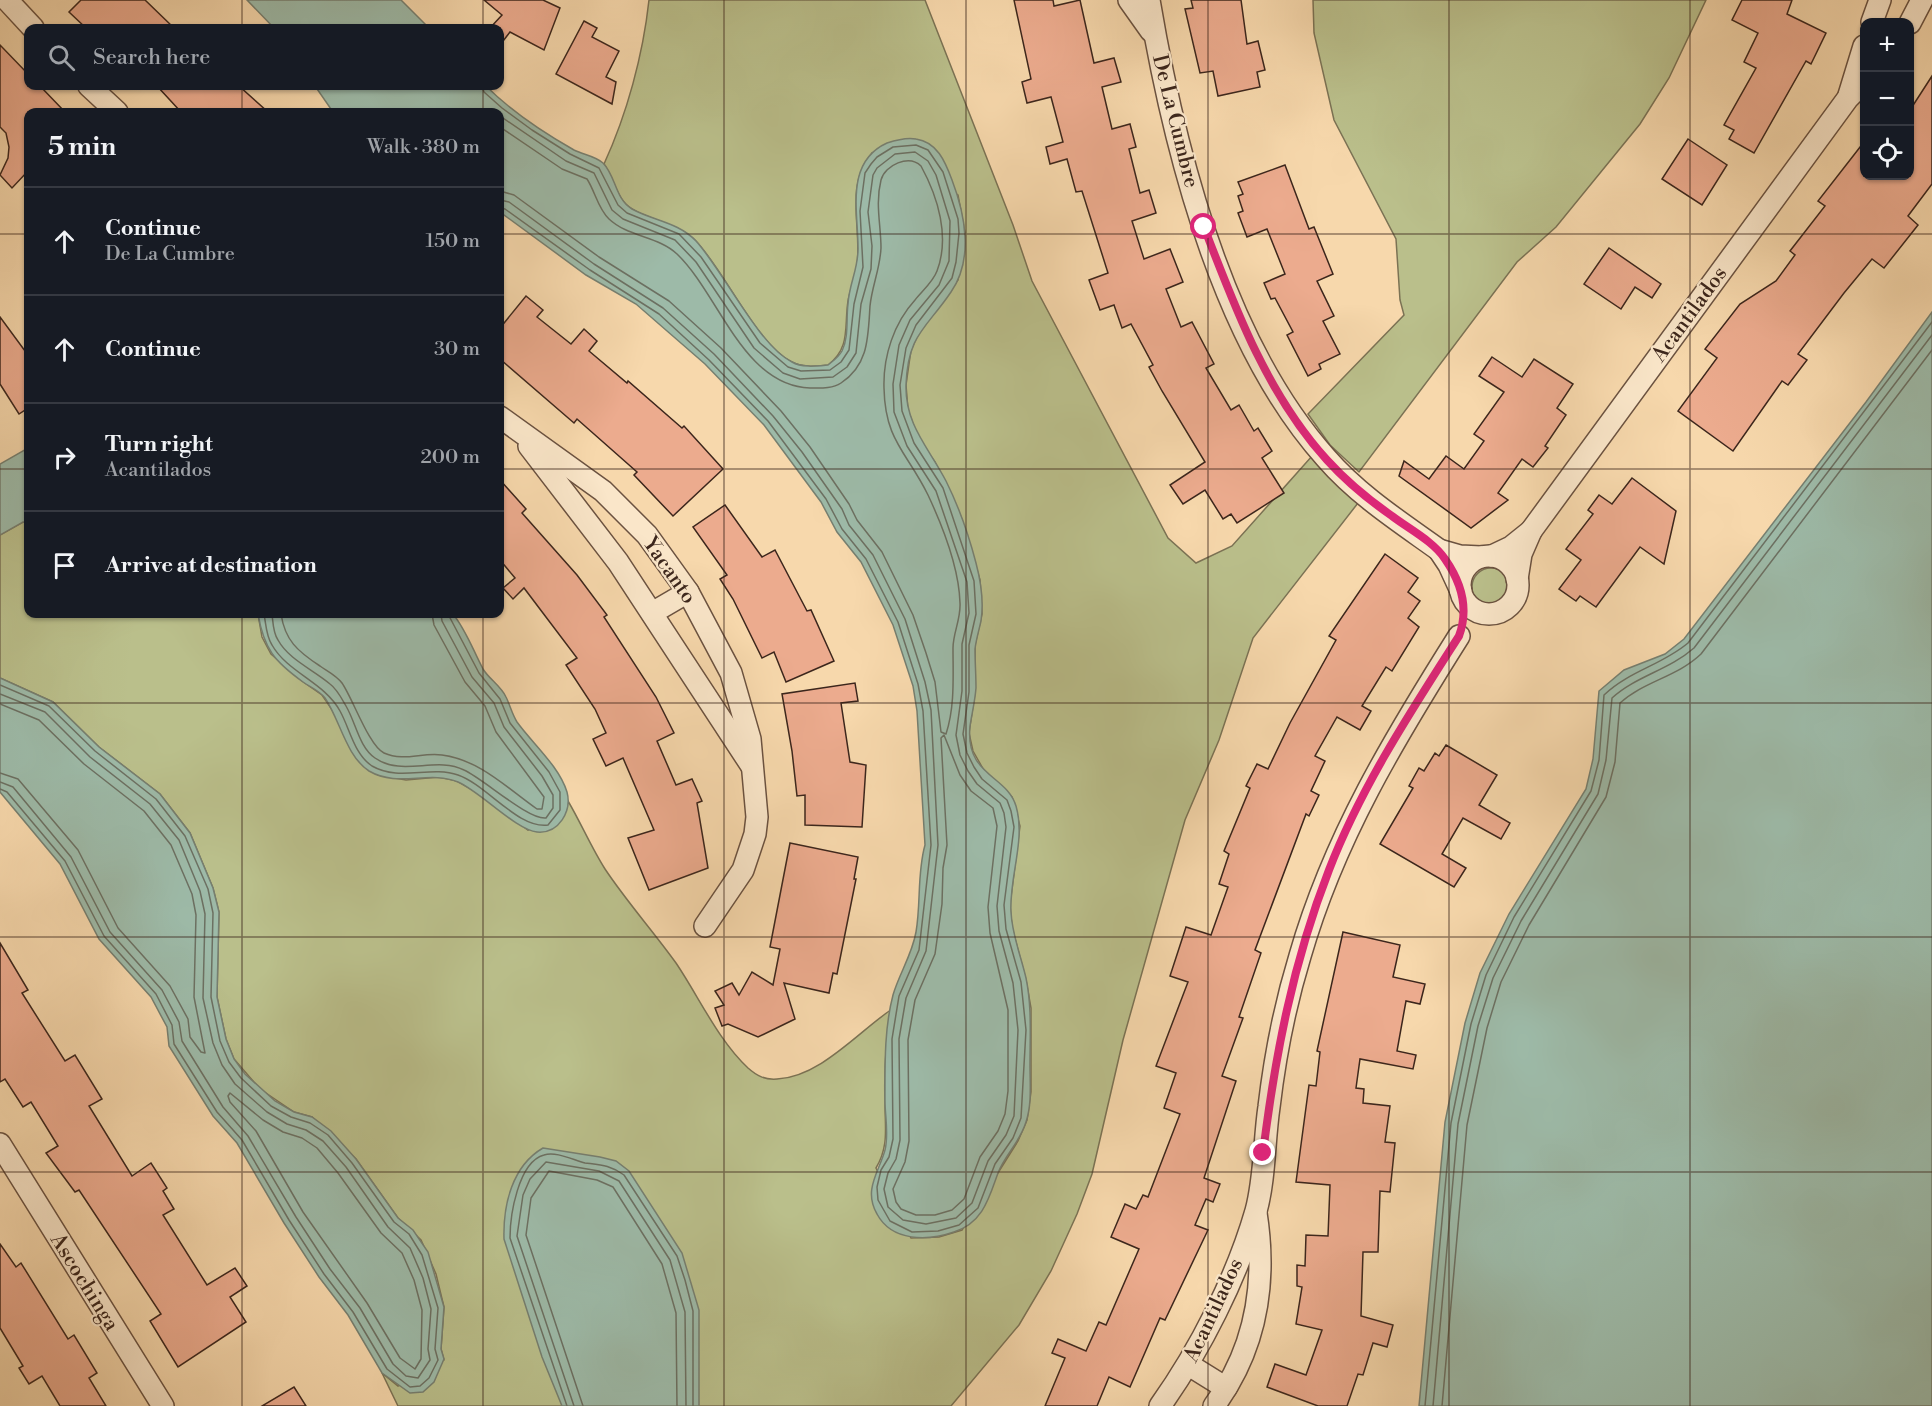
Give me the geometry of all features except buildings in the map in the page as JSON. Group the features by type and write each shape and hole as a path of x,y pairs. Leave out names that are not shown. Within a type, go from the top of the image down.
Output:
{"street":[{"path":"7,0 29,24"},
{"name":"De La Cumbre","path":"1129,0 1155,36"},
{"name":"De La Cumbre","path":"1149,0 1165,93 1204,227 1233,302 1264,369 1297,422 1326,459 1354,486 1439,550"},
{"path":"1873,18 1880,0"},
{"path":"1913,18 1922,0"},
{"name":"Acantilados","path":"1848,98 1860,59"},
{"name":"Acantilados","path":"1531,531 1848,98 1860,86"},
{"path":"93,90 113,108"},
{"name":"Yacanto","path":"506,422 603,491 646,535 688,592 731,673 745,715 750,740 757,817 751,850 743,870 705,926"},
{"name":"Yacanto","path":"506,422 618,562 701,692 752,765"},
{"path":"1459,636 1463,625 1462,574 1467,567 1511,547 1531,531"},
{"path":"1459,636 1490,614 1506,609 1512,603 1518,587 1521,554 1531,531"},
{"path":"1439,550 1460,556 1486,557 1508,563 1517,579"},
{"path":"1439,550 1462,594 1474,610 1490,614"},
{"path":"652,613 688,592"},
{"name":"Acantilados","path":"1160,1406 1189,1365 1223,1297 1256,1210 1276,1056 1300,956 1329,869 1378,767 1459,636"},
{"name":"Ascochinga","path":"3,1151 163,1406"},
{"name":"Acantilados","path":"1214,1406 1226,1388 1248,1342 1257,1309 1262,1247 1256,1210"},
{"path":"1189,1365 1226,1388"}],"green space":[{"path":"649,0 925,0 1013,225 1032,281 1168,538 1196,563 1232,546 1312,456 1358,503 1253,638 1219,740 1185,820 1123,1040 1092,1174 1077,1214 1051,1271 1019,1325 951,1406 398,1406 382,1373 398,1386 444,1360 441,1349 444,1307 436,1274 421,1240 398,1218 356,1159 312,1117 294,1112 260,1089 234,1059 226,1039 217,997 219,912 213,888 190,833 160,794 99,747 53,702 0,678 0,535 23,522 24,618 259,618 262,637 271,654 322,695 335,714 345,738 378,775 406,780 439,777 457,781 480,794 528,830 566,811 568,801 605,869 676,963 727,1045 755,1073 765,1078 777,1079 808,1070 838,1052 892,1009 885,1056 885,1137 883,1152 876,1168 911,1238 939,1237 962,1230 1018,1141 1027,1120 1031,1092 1031,1008 1012,927 1010,905 1020,826 1012,797 986,774 973,751 969,733 975,693 975,645 982,614 980,580 961,517 935,462 919,440 908,410 906,385 911,350 921,328 958,280 965,233 958,195 872,153 864,166 856,193 857,265 848,301 843,344 828,365 796,364 779,353 766,340 695,240 677,228 629,207 620,197 604,164 620,125 643,42"},
{"path":"1313,0 1706,0 1669,78 1640,124 1556,227 1517,262 1359,472 1330,445 1308,414 1404,315 1400,300 1396,239 1334,120 1314,33"},
{"path":"1491,568 1498,569 1504,574 1509,580 1509,594 1504,600 1498,605 1491,606 1484,605 1478,600 1473,594 1472,587 1473,580 1478,574 1484,569"}],"water":[{"path":"247,0 401,0 425,24 270,24"},
{"path":"318,90 490,90 540,129 574,150 603,163 626,205 682,230 696,241 767,341 792,362 805,366 828,365 839,355 844,346 847,310 858,254 857,189 859,175 865,162 874,151 887,143 909,138 930,144 943,159 961,207 965,236 963,265 951,292 920,333 910,354 907,368 907,399 909,412 919,436 946,481 955,501 970,542 979,577 982,614 975,649 976,688 970,726 970,743 980,765 1011,796 1019,819 1011,912 1026,978 1030,1021 1030,1094 1026,1122 1001,1166 984,1208 964,1228 933,1237 911,1237 892,1230 877,1214 873,1205 873,1181 885,1150 887,1132 885,1061 888,1021 893,995 912,949 916,932 921,866 925,845 917,711 913,686 893,625 861,562 837,532 821,502 764,425 705,364 636,304 586,275 504,215 504,108 330,108"},
{"path":"1932,312 1932,1406 1419,1406 1445,1122 1465,1023 1480,973 1509,914 1586,789 1593,759 1599,691 1624,670 1665,654 1684,639"},
{"path":"24,450 24,522 0,535 0,464"},
{"path":"259,618 456,618 483,669 504,693 517,722 558,773 567,792 566,814 552,829 537,832 519,825 458,782 436,778 391,778 369,771 349,747 325,698 278,660 267,645"},
{"path":"0,678 53,702 99,747 160,794 190,833 213,888 219,912 217,997 226,1039 234,1059 245,1074 275,1101 294,1112 312,1117 331,1131 356,1159 398,1218 413,1230 428,1252 444,1307 441,1349 444,1359 434,1382 423,1392 410,1393 382,1373 348,1315 319,1277 284,1223 237,1143 213,1116 169,1046 167,1027 151,997 99,939 60,864 0,792"},
{"path":"543,1148 616,1161 629,1171 682,1253 699,1310 699,1406 562,1406 542,1357 504,1239 505,1213 517,1176 532,1156"}],"route":[{"path":"1204,227 1233,302 1264,369 1303,430 1326,459 1354,486 1439,550 1456,578 1464,608 1463,625 1459,636 1378,767 1329,869 1312,917 1287,1004 1276,1056 1263,1153"}]}
